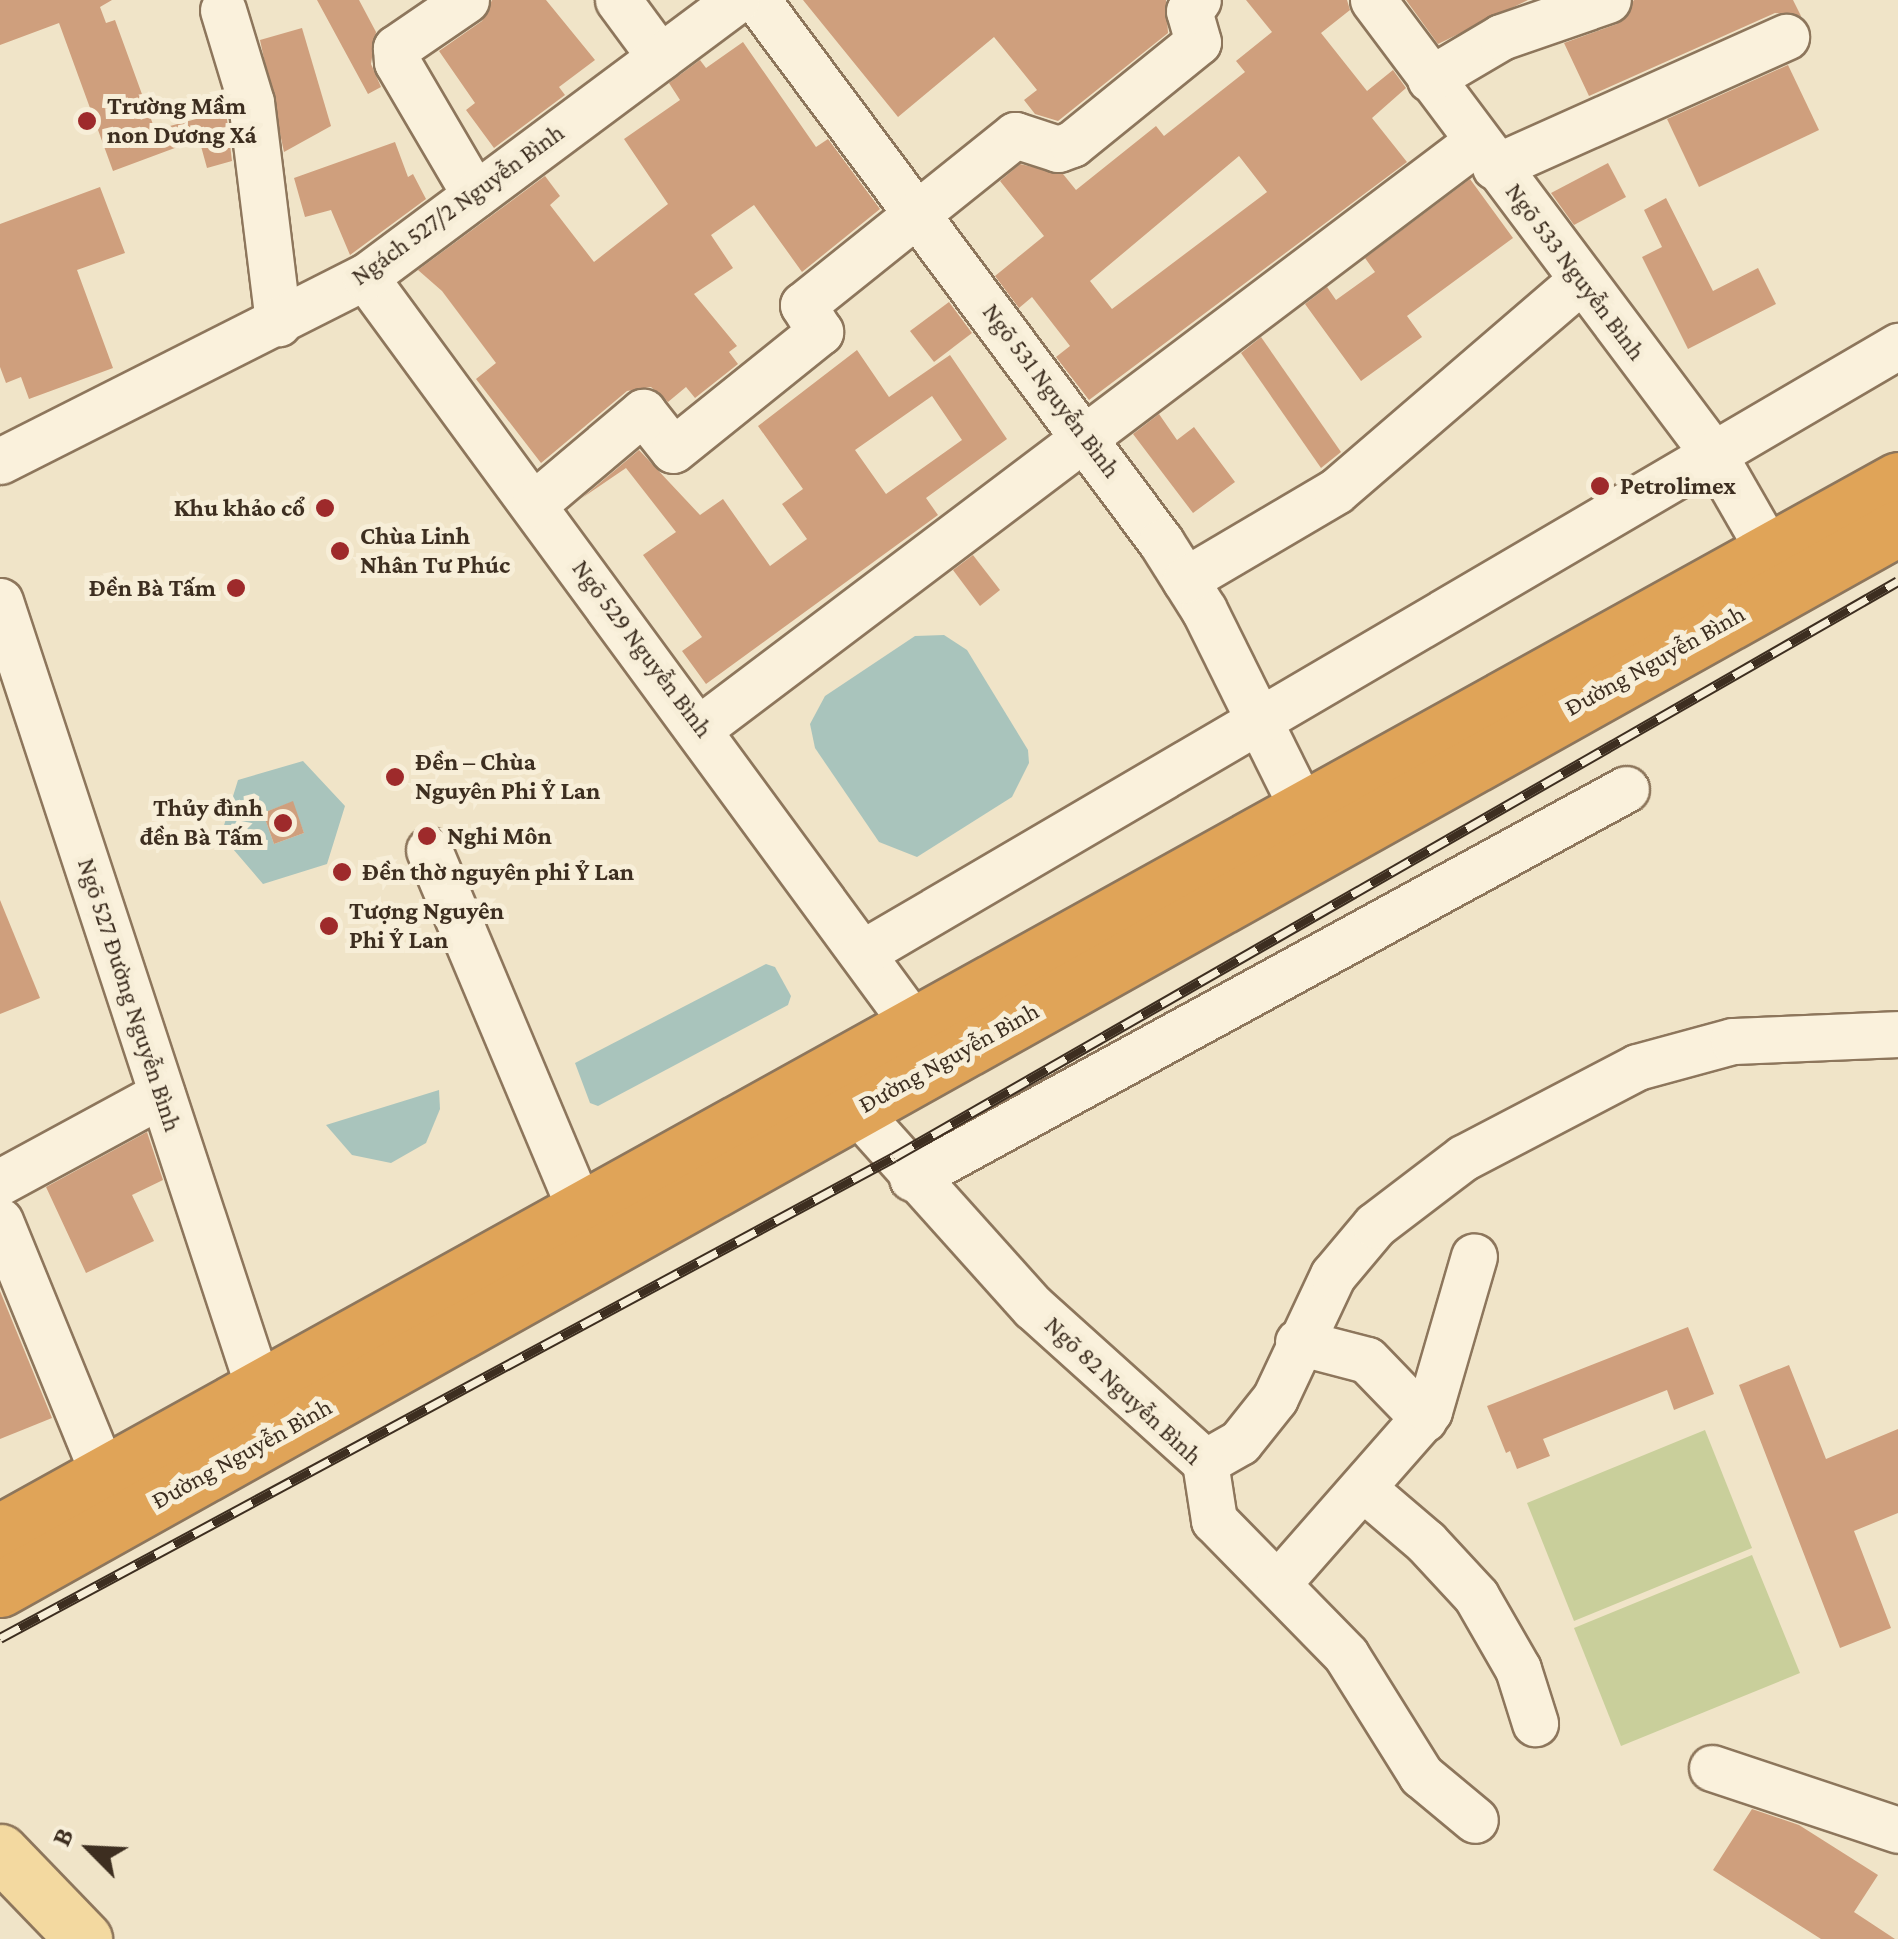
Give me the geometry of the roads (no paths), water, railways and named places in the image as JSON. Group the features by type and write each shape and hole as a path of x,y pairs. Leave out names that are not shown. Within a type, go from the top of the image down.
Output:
{"highway":[{"name":"Đường Nguyễn Bình","path":"0,1532 579,1206 914,1026 1898,480"},
{"name":"Đường Nguyễn Bình","path":"0,1588 1898,528"}],"main road":[{"path":"0,1852 84,1939"},
{"path":"0,1885 52,1939"}],"street":[{"path":"466,0 396,48 396,62 475,194"},
{"path":"618,0 660,56"},
{"name":"Ngách 527/2 Nguyễn Bình","path":"0,461 365,277 736,0"},
{"name":"Ngõ 531 Nguyễn Bình","path":"758,0 1086,436 1185,580 1303,808"},
{"path":"534,504 643,412 673,450 820,332 803,305 1016,135 1058,149 1072,144 1198,42 1201,34 1189,12 1198,0"},
{"name":"Ngõ 533 Nguyễn Bình","path":"1373,0 1714,454 1768,549"},
{"path":"1430,79 1501,38 1608,0"},
{"path":"223,10 251,102 278,323"},
{"path":"700,728 1086,436 1486,155 1786,37"},
{"name":"Ngõ 529 Nguyễn Bình","path":"365,277 700,728 914,1026"},
{"path":"1185,580 1336,491 1581,280"},
{"path":"862,953 1898,346"},
{"name":"Ngõ 527 Đường Nguyễn Bình","path":"0,601 259,1389"},
{"path":"912,1178 1626,789"},
{"path":"429,850 579,1206"},
{"path":"1206,1462 1240,1442 1275,1398 1332,1276 1375,1225 1463,1158 1638,1067 1733,1041 1898,1034"},
{"path":"0,1182 162,1094"},
{"name":"Ngõ 82 Nguyễn Bình","path":"856,1110 912,1178 1033,1307 1206,1462 1214,1520 1280,1582 1346,1655 1421,1775 1475,1820"},
{"path":"0,1221 103,1474"},
{"path":"1280,1582 1424,1419 1456,1334 1474,1256"},
{"path":"1298,1342 1367,1360 1424,1419"},
{"path":"1364,1489 1426,1542 1476,1596 1518,1669 1536,1723"},
{"path":"1712,1768 1898,1830"}],"water":[{"path":"944,635 967,650 1028,750 1029,763 1012,797 917,857 879,842 815,748 810,724 825,696 915,636"},
{"path":"303,761 345,806 327,864 263,884 221,835 238,780","holes":["292,802 304,833 274,844 263,813"]},
{"path":"766,964 775,967 791,996 788,1005 598,1106 590,1103 575,1063"},
{"path":"439,1090 440,1109 426,1143 391,1163 352,1155 326,1125"}],"railway":[{"path":"0,1638 894,1157 1898,581"}],"place":[{"name":"Trường Mầm non Dương Xá","path":"87,121"},
{"name":"Petrolimex","path":"1600,486"},
{"name":"Khu khảo cổ","path":"325,508"},
{"name":"Chùa Linh Nhân Tư Phúc","path":"340,551"},
{"name":"Đền Bà Tấm","path":"236,588"},
{"name":"Đền – Chùa Nguyên Phi Ỷ Lan","path":"395,777"},
{"name":"Thủy đình đền Bà Tấm","path":"283,823"},
{"name":"Nghi Môn","path":"427,836"},
{"name":"Đền thờ nguyên phi Ỷ Lan","path":"342,872"},
{"name":"Tượng Nguyên Phi Ỷ Lan","path":"329,926"}]}
